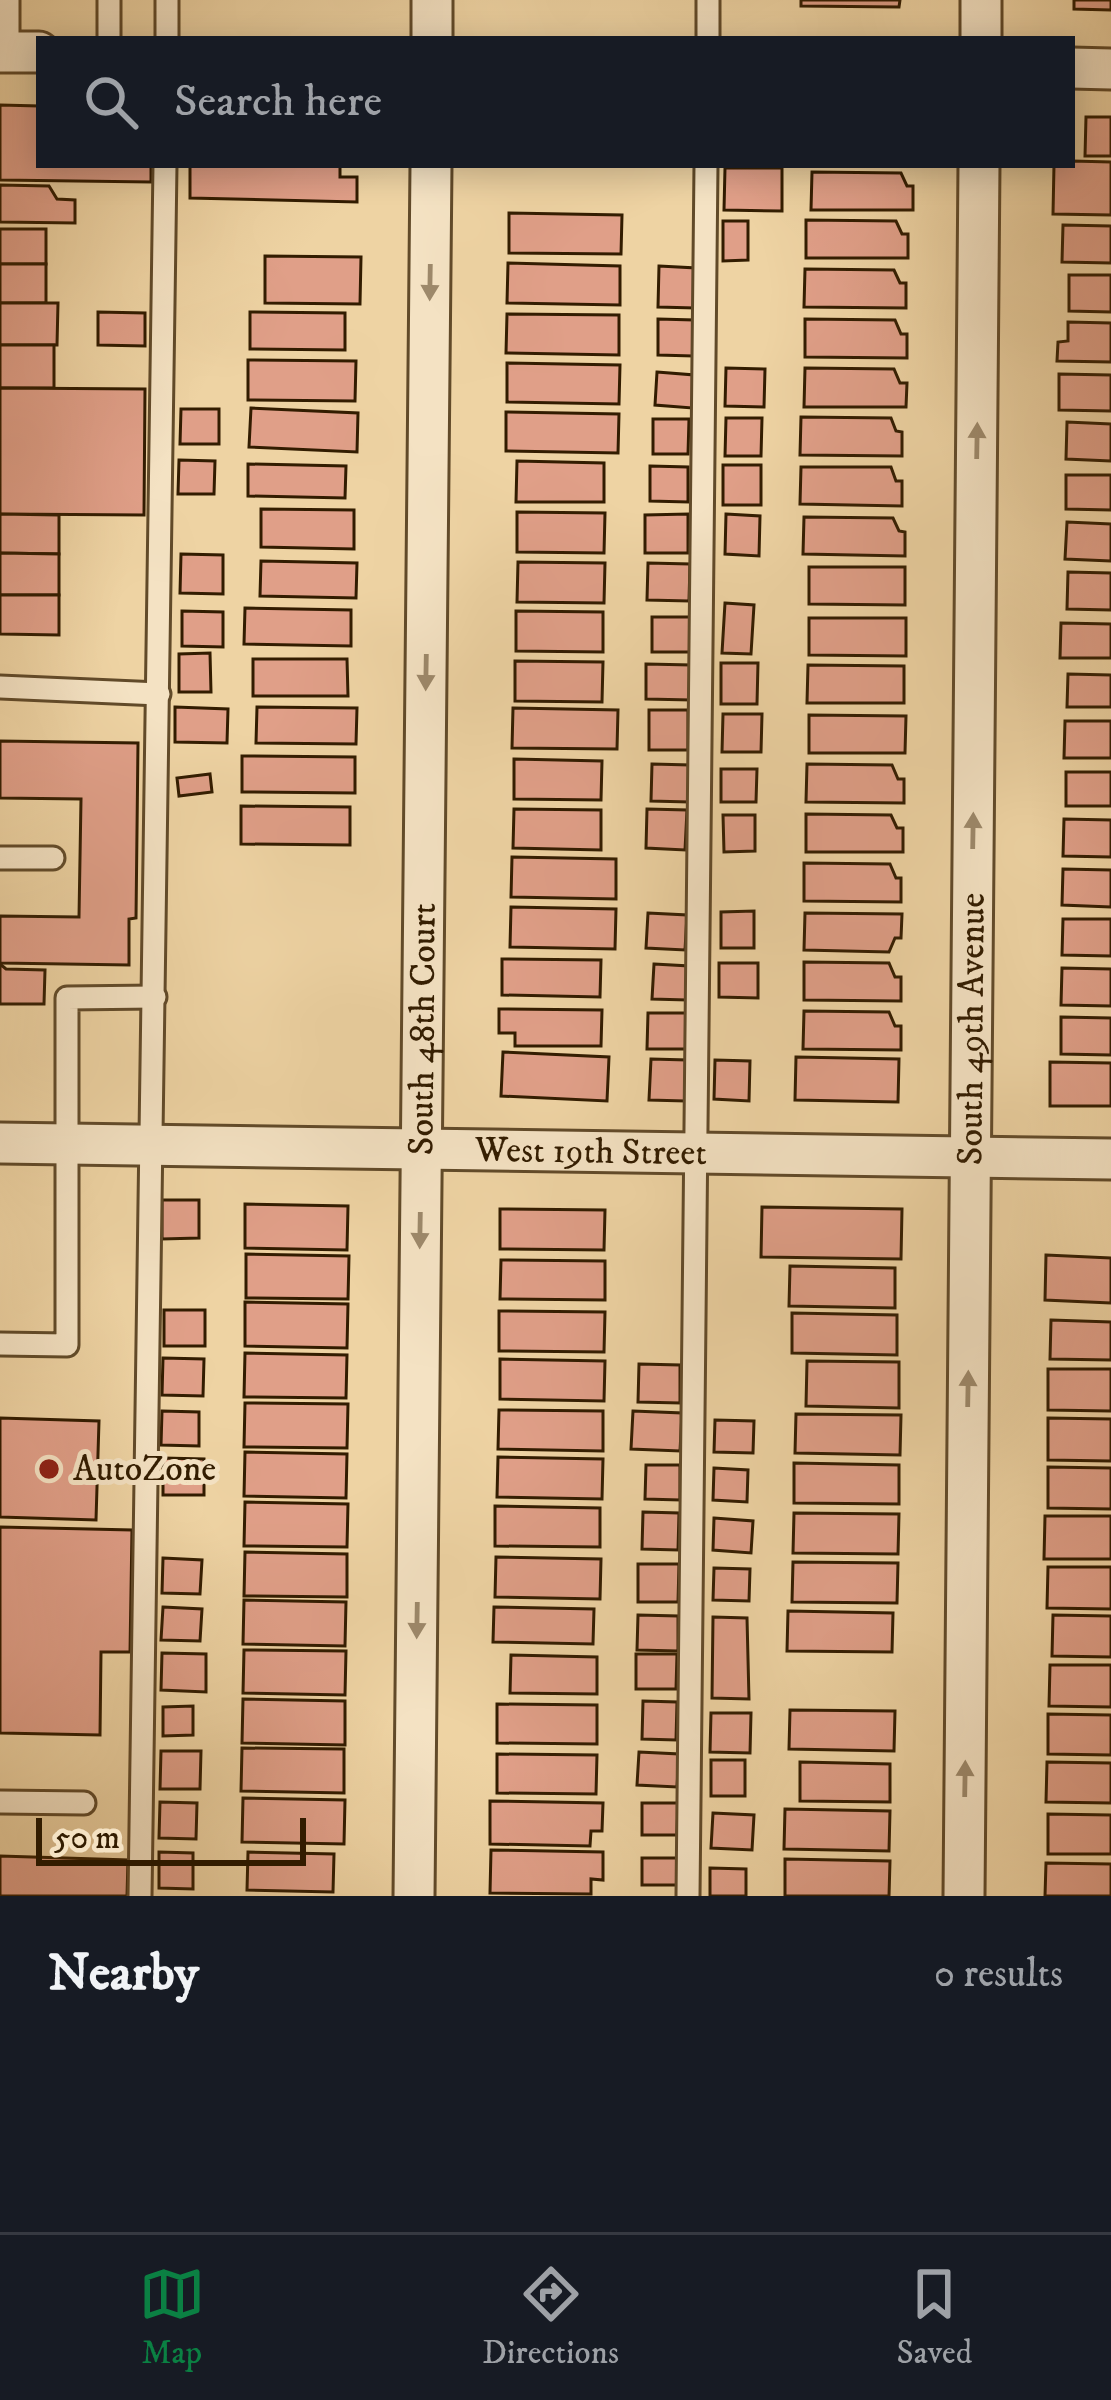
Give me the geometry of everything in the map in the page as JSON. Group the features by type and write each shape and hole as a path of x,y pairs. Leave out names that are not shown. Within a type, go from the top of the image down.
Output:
{"street":[{"path":"432,0 432,36"},
{"path":"981,0 981,36"},
{"path":"1075,68 1111,69"},
{"name":"South 48th Court","path":"414,1896 430,168"},
{"name":"South 49th Avenue","path":"964,1896 980,168"},
{"name":"West 19th Street","path":"0,1143 1111,1159"}],"lane":[{"path":"8,0 16,52"},
{"path":"109,0 109,36"},
{"path":"166,36 167,0"},
{"path":"708,0 708,36"},
{"path":"140,1896 165,168"},
{"path":"688,1896 706,168"},
{"path":"0,687 159,694"},
{"path":"0,858 53,858"},
{"path":"0,1344 67,1345 67,998 155,997"},
{"path":"0,1802 84,1803"}],"building":[{"path":"801,0 900,0 899,7 801,6"},
{"path":"1074,0 1111,0 1111,10 1074,9"},
{"path":"0,105 36,106 36,168 151,168 151,182 0,180"},
{"path":"1086,117 1111,117 1111,156 1085,156"},
{"path":"1075,161 1111,162 1111,215 1053,214 1054,168 1075,168"},
{"path":"190,168 340,168 340,177 357,177 357,202 190,198"},
{"path":"725,168 782,168 782,211 724,210"},
{"path":"812,172 901,173 907,186 913,186 913,210 811,210"},
{"path":"0,185 49,186 57,199 75,200 75,223 0,222"},
{"path":"509,213 622,215 621,254 509,253"},
{"path":"806,220 896,221 902,234 908,234 908,258 806,258"},
{"path":"723,221 748,221 748,260 723,261"},
{"path":"1063,225 1111,226 1111,263 1062,262"},
{"path":"0,229 46,229 46,264 0,264"},
{"path":"265,256 361,257 360,304 265,303"},
{"path":"508,263 620,266 620,305 507,303"},
{"path":"0,264 46,264 46,303 0,303"},
{"path":"659,266 696,268 695,308 658,307"},
{"path":"805,269 894,270 900,283 906,283 906,308 804,307"},
{"path":"1069,275 1111,275 1111,312 1069,311"},
{"path":"0,303 58,303 57,345 0,345"},
{"path":"98,312 145,313 145,346 98,345"},
{"path":"250,312 345,313 345,350 250,349"},
{"path":"507,314 619,315 619,355 506,353"},
{"path":"658,319 694,320 693,356 658,355"},
{"path":"805,319 895,320 901,334 907,334 907,358 805,357"},
{"path":"1068,322 1111,323 1111,362 1057,361 1058,342 1068,341"},
{"path":"0,345 54,345 54,388 0,388"},
{"path":"248,360 356,361 355,401 248,400"},
{"path":"507,363 620,365 619,404 507,402"},
{"path":"726,368 765,369 764,407 725,406"},
{"path":"805,368 894,369 900,383 907,383 906,407 804,407"},
{"path":"657,372 694,375 692,408 655,405"},
{"path":"1059,374 1111,375 1111,411 1059,410"},
{"path":"0,388 145,389 144,515 0,514"},
{"path":"251,408 358,413 357,452 249,447"},
{"path":"181,409 219,409 219,444 180,444"},
{"path":"506,412 619,414 618,453 506,451"},
{"path":"801,417 891,418 896,431 902,432 902,456 800,455"},
{"path":"726,418 762,418 761,456 725,456"},
{"path":"653,419 689,419 688,454 653,454"},
{"path":"1067,422 1111,424 1111,461 1066,459"},
{"path":"179,460 215,461 214,494 178,494"},
{"path":"517,461 604,463 604,502 516,502"},
{"path":"248,464 346,466 345,498 248,496"},
{"path":"723,465 761,465 761,505 723,505"},
{"path":"650,466 688,467 688,502 650,501"},
{"path":"801,467 891,467 896,481 902,481 902,506 800,504"},
{"path":"1066,475 1111,475 1111,510 1066,509"},
{"path":"261,509 354,510 354,549 261,547"},
{"path":"517,512 605,513 604,553 517,552"},
{"path":"0,514 59,515 59,554 0,553"},
{"path":"688,514 688,553 645,553 645,515"},
{"path":"726,514 760,516 759,556 725,554"},
{"path":"804,517 893,518 899,531 905,532 905,556 803,554"},
{"path":"1067,522 1111,524 1111,561 1065,559"},
{"path":"0,553 59,554 59,595 0,595"},
{"path":"181,554 223,555 223,594 180,593"},
{"path":"261,561 357,563 356,598 260,596"},
{"path":"518,562 605,563 604,603 517,602"},
{"path":"648,563 690,564 689,601 647,600"},
{"path":"809,567 905,567 905,605 809,604"},
{"path":"1068,572 1111,573 1111,610 1067,609"},
{"path":"0,595 59,595 59,635 0,634"},
{"path":"725,603 754,605 751,654 722,653"},
{"path":"245,608 351,610 351,646 244,644"},
{"path":"182,611 223,612 223,647 182,646"},
{"path":"516,611 603,612 603,652 516,651"},
{"path":"652,617 690,617 690,652 652,652"},
{"path":"809,618 906,618 906,656 809,655"},
{"path":"1061,623 1111,624 1111,658 1060,658"},
{"path":"210,653 211,692 179,692 179,654"},
{"path":"253,659 347,659 348,696 253,696"},
{"path":"515,661 603,662 602,702 515,701"},
{"path":"721,663 758,663 757,704 721,704"},
{"path":"646,664 691,665 691,700 646,699"},
{"path":"808,665 904,666 904,703 807,703"},
{"path":"1068,674 1111,675 1111,707 1067,707"},
{"path":"175,707 228,709 227,743 175,742"},
{"path":"257,707 357,708 356,744 256,743"},
{"path":"513,708 618,710 617,749 512,748"},
{"path":"649,710 688,710 688,750 649,750"},
{"path":"723,714 762,714 761,752 722,752"},
{"path":"809,715 906,716 905,753 809,753"},
{"path":"1065,721 1111,721 1111,758 1064,758"},
{"path":"0,741 138,743 136,918 129,919 129,965 0,963 0,916 79,917 81,799 0,798"},
{"path":"242,756 355,757 355,793 242,792"},
{"path":"514,759 602,761 601,800 514,799"},
{"path":"652,764 690,765 689,802 651,801"},
{"path":"807,764 892,765 898,779 904,779 904,803 806,802"},
{"path":"721,769 757,769 756,802 721,802"},
{"path":"1066,772 1111,772 1111,806 1066,806"},
{"path":"210,774 212,792 179,796 177,778"},
{"path":"241,806 350,807 350,845 241,844"},
{"path":"514,809 601,810 601,850 513,848"},
{"path":"647,809 687,810 685,850 646,848"},
{"path":"806,814 891,815 897,828 903,828 903,852 806,852"},
{"path":"723,815 755,815 755,851 724,852"},
{"path":"1064,819 1111,820 1111,857 1063,856"},
{"path":"512,857 616,859 616,899 511,897"},
{"path":"804,863 890,864 896,878 901,878 901,902 804,901"},
{"path":"1063,869 1111,870 1111,907 1062,905"},
{"path":"511,907 616,909 615,949 510,947"},
{"path":"754,911 754,948 721,948 721,912"},
{"path":"648,913 687,915 685,950 646,948"},
{"path":"805,913 902,914 901,938 895,938 889,952 804,950"},
{"path":"1063,919 1111,919 1111,956 1062,955"},
{"path":"502,959 601,960 600,997 502,995"},
{"path":"804,962 889,963 895,977 901,977 901,1001 804,1000"},
{"path":"719,963 758,963 758,998 719,997"},
{"path":"0,964 6,969 45,970 44,1004 0,1004"},
{"path":"654,964 689,966 687,1000 652,999"},
{"path":"1062,968 1111,969 1111,1006 1061,1005"},
{"path":"499,1009 602,1010 601,1046 515,1046 515,1033 499,1033"},
{"path":"804,1011 889,1012 895,1026 901,1026 901,1050 803,1049"},
{"path":"648,1013 686,1013 686,1049 647,1049"},
{"path":"1061,1017 1111,1018 1111,1055 1061,1054"},
{"path":"503,1052 609,1057 607,1101 501,1096"},
{"path":"796,1057 899,1059 898,1102 795,1100"},
{"path":"651,1059 687,1060 685,1101 649,1100"},
{"path":"715,1060 750,1061 749,1101 714,1099"},
{"path":"1050,1062 1111,1063 1111,1106 1050,1106"},
{"path":"162,1200 199,1200 199,1238 162,1239"},
{"path":"245,1204 348,1206 347,1250 245,1248"},
{"path":"762,1207 902,1209 901,1259 761,1257"},
{"path":"500,1209 605,1210 604,1250 500,1249"},
{"path":"246,1254 349,1256 348,1299 246,1298"},
{"path":"1046,1255 1111,1258 1111,1303 1045,1300"},
{"path":"501,1260 605,1261 605,1300 500,1299"},
{"path":"790,1266 895,1268 895,1308 789,1306"},
{"path":"245,1302 348,1304 347,1348 245,1346"},
{"path":"164,1310 205,1310 205,1346 164,1346"},
{"path":"499,1311 605,1312 604,1352 499,1351"},
{"path":"792,1313 897,1315 897,1355 792,1353"},
{"path":"1051,1320 1111,1322 1111,1360 1050,1359"},
{"path":"245,1353 347,1355 346,1398 244,1397"},
{"path":"163,1358 204,1359 203,1396 162,1395"},
{"path":"500,1359 605,1361 604,1401 500,1399"},
{"path":"807,1361 899,1362 899,1408 806,1406"},
{"path":"639,1364 680,1365 680,1403 638,1402"},
{"path":"1048,1369 1111,1369 1111,1411 1048,1410"},
{"path":"245,1403 348,1404 347,1448 244,1447"},
{"path":"499,1410 603,1411 603,1451 498,1449"},
{"path":"162,1411 199,1412 199,1446 161,1445"},
{"path":"633,1411 682,1413 680,1451 631,1449"},
{"path":"796,1414 901,1415 900,1455 795,1453"},
{"name":"AutoZone","path":"0,1418 99,1421 96,1520 0,1517"},
{"path":"1048,1418 1111,1419 1111,1461 1048,1460"},
{"path":"715,1420 754,1421 753,1453 714,1452"},
{"path":"245,1452 347,1454 346,1498 244,1496"},
{"path":"498,1457 603,1459 602,1499 497,1497"},
{"path":"163,1458 204,1459 204,1495 163,1495"},
{"path":"794,1463 899,1465 899,1504 794,1503"},
{"path":"646,1465 680,1465 680,1500 645,1499"},
{"path":"1048,1467 1111,1468 1111,1509 1048,1508"},
{"path":"714,1468 748,1470 747,1502 713,1500"},
{"path":"245,1502 348,1504 347,1547 244,1546"},
{"path":"495,1506 600,1508 600,1547 495,1546"},
{"path":"643,1512 679,1513 678,1550 642,1549"},
{"path":"794,1513 899,1514 898,1554 793,1553"},
{"path":"1045,1516 1111,1516 1111,1559 1044,1559"},
{"path":"714,1518 753,1521 751,1553 713,1550"},
{"path":"0,1527 132,1530 130,1652 101,1652 100,1735 0,1733"},
{"path":"245,1552 347,1554 347,1597 244,1596"},
{"path":"496,1557 601,1559 600,1599 495,1597"},
{"path":"163,1558 202,1560 200,1594 162,1593"},
{"path":"793,1562 898,1563 897,1603 792,1602"},
{"path":"638,1564 679,1564 678,1602 638,1602"},
{"path":"1048,1567 1111,1567 1111,1609 1047,1608"},
{"path":"714,1568 750,1569 749,1601 713,1600"},
{"path":"244,1600 346,1602 345,1646 243,1644"},
{"path":"163,1607 202,1609 200,1641 161,1640"},
{"path":"494,1607 594,1609 593,1644 493,1642"},
{"path":"788,1611 893,1613 892,1652 787,1651"},
{"path":"638,1615 678,1616 678,1651 637,1650"},
{"path":"1053,1615 1111,1616 1111,1657 1052,1656"},
{"path":"713,1617 747,1618 749,1699 712,1698"},
{"path":"244,1650 346,1651 345,1695 243,1693"},
{"path":"162,1653 206,1654 206,1692 161,1690"},
{"path":"636,1654 677,1654 676,1689 636,1689"},
{"path":"511,1655 597,1657 597,1694 510,1693"},
{"path":"1050,1665 1111,1665 1111,1707 1049,1706"},
{"path":"243,1699 345,1701 345,1745 242,1743"},
{"path":"643,1701 677,1702 676,1740 642,1739"},
{"path":"497,1704 597,1705 597,1744 497,1743"},
{"path":"193,1706 193,1735 163,1736 163,1707"},
{"path":"790,1710 895,1711 894,1751 789,1749"},
{"path":"711,1713 751,1713 750,1753 710,1752"},
{"path":"1048,1714 1111,1715 1111,1755 1048,1754"},
{"path":"242,1748 344,1749 344,1793 241,1791"},
{"path":"161,1751 201,1751 200,1789 160,1789"},
{"path":"639,1752 679,1754 677,1787 637,1785"},
{"path":"497,1754 597,1755 596,1794 497,1793"},
{"path":"711,1760 745,1760 745,1796 711,1796"},
{"path":"800,1762 890,1764 890,1802 800,1801"},
{"path":"1047,1762 1111,1763 1111,1803 1046,1802"},
{"path":"243,1798 345,1800 344,1844 242,1842"},
{"path":"490,1801 603,1803 602,1831 591,1831 590,1846 490,1844"},
{"path":"160,1802 197,1803 196,1839 159,1838"},
{"path":"642,1803 678,1803 677,1835 642,1835"},
{"path":"785,1809 890,1811 889,1851 784,1849"},
{"path":"713,1813 754,1815 752,1850 711,1848"},
{"path":"1048,1814 1111,1815 1111,1854 1048,1854"},
{"path":"491,1850 603,1852 603,1880 591,1879 591,1894 490,1893"},
{"path":"159,1852 193,1853 193,1889 159,1888"},
{"path":"248,1852 334,1854 333,1892 247,1890"},
{"path":"0,1856 128,1860 127,1896 0,1896"},
{"path":"642,1858 678,1858 678,1885 642,1885"},
{"path":"785,1859 890,1861 889,1896 785,1896"},
{"path":"1046,1863 1111,1864 1111,1896 1045,1896"},
{"path":"710,1868 746,1869 746,1896 710,1896"}],"place":[{"name":"AutoZone","path":"49,1469"}]}
